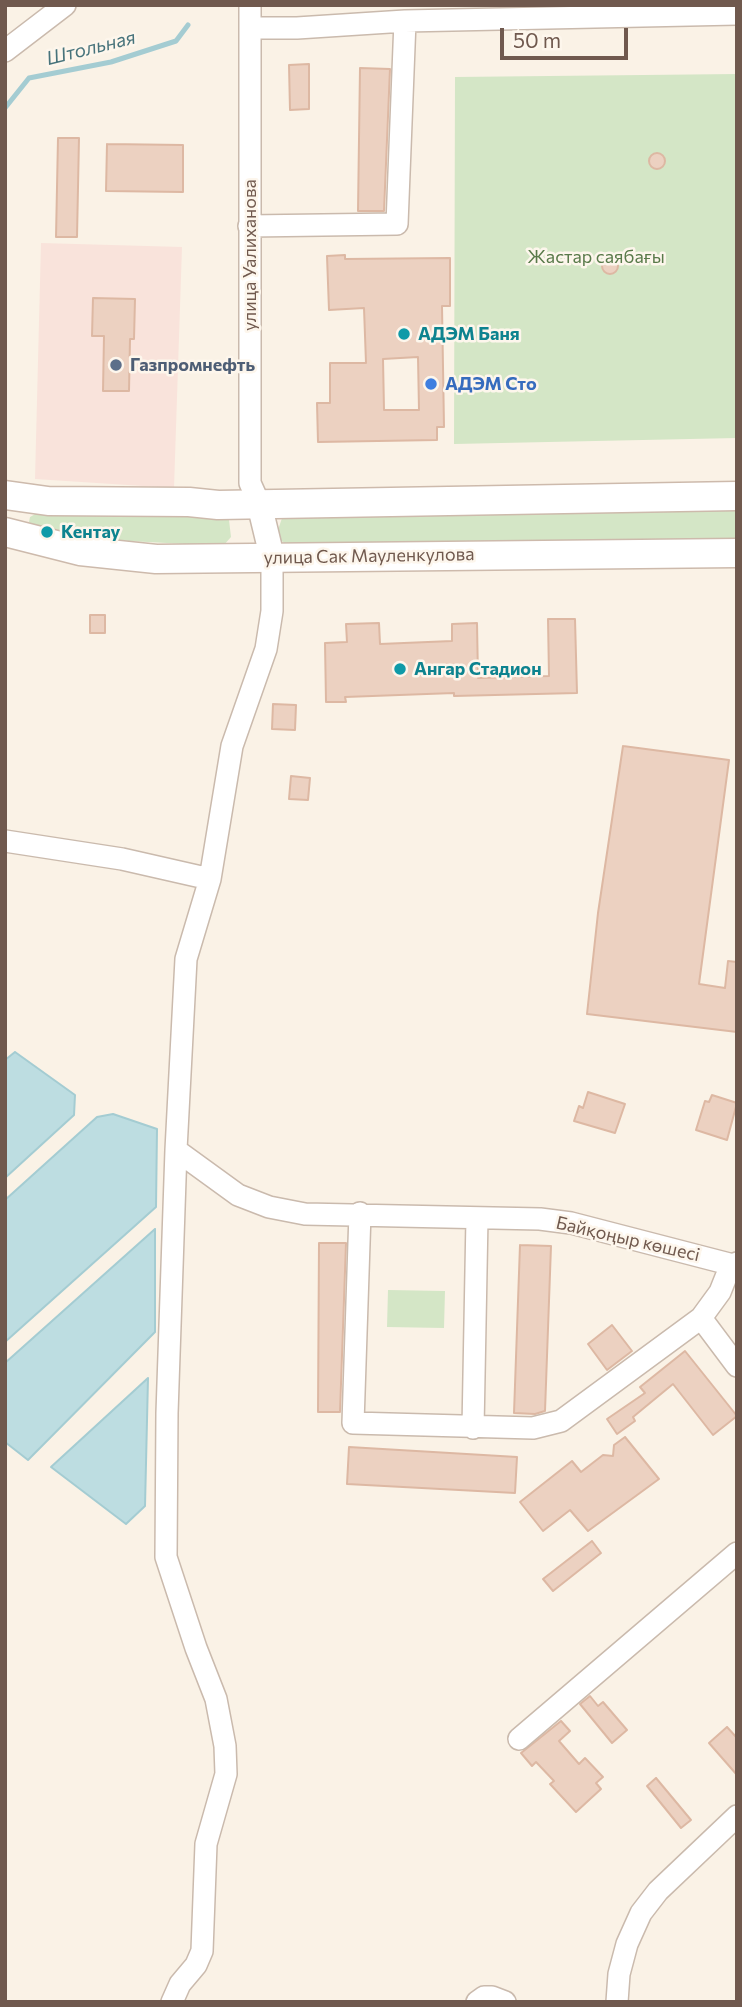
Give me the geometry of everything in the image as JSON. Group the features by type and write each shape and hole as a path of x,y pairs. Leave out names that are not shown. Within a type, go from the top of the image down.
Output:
{"main road":[{"path":"5,495 48,501 190,502 218,505 737,496"},
{"name":"улица Сак Мауленкулова","path":"5,531 80,551 156,559 737,553"}],"street":[{"path":"5,51 65,5"},
{"name":"улица Уалиханова","path":"250,5 250,483 259,503"},
{"path":"250,28 297,29 405,21 734,11"},
{"path":"249,226 397,224 405,21"},
{"path":"172,2002 180,1984 196,1965 202,1951 206,1844 226,1774 225,1746 216,1699 166,1557 167,1413 186,959 210,879 232,746 266,649 272,611 272,557 259,503"},
{"path":"5,841 122,859 210,879"},
{"name":"Байқоңыр көшесі","path":"176,1150 239,1195 268,1207 305,1214 360,1213 541,1219 571,1223 737,1265"},
{"path":"360,1213 354,1423 533,1429 561,1421 701,1318 720,1292 726,1277 737,1265"},
{"path":"473,1428 477,1218"},
{"path":"701,1318 737,1366"},
{"path":"519,1739 737,1553"},
{"path":"617,2002 619,1974 627,1944 641,1913 658,1891 737,1816"},
{"path":"477,2002 484,1997 505,2002"}],"shaded area":[{"path":"41,243 182,247 174,488 35,479"}],"green space":[{"name":"Жастар саябағы","path":"737,74 737,438 454,444 455,77"},
{"path":"737,510 737,541 287,546 279,538 278,530 282,518"},
{"path":"39,512 222,513 229,520 231,537 223,546 54,537 39,531 29,522 30,517"},
{"path":"388,1290 445,1291 444,1328 387,1327"}],"water":[{"path":"15,1052 75,1095 74,1115 5,1178 5,1060"},
{"path":"113,1114 157,1129 156,1207 5,1342 5,1200 97,1117"},
{"path":"155,1229 155,1332 28,1460 5,1442 5,1363"},
{"path":"148,1378 145,1506 126,1524 51,1467"}],"building":[{"path":"309,64 309,109 290,110 289,65"},
{"path":"360,68 390,69 384,211 358,211"},
{"path":"58,138 79,138 77,237 56,237"},
{"path":"107,144 183,145 183,192 106,191"},
{"path":"654,153 660,153 665,161 663,167 654,169 649,164 649,158"},
{"path":"345,255 345,259 450,258 450,306 442,306 444,427 437,427 437,440 318,442 317,403 330,403 330,363 366,363 364,308 329,310 327,256","holes":["418,357 419,410 384,410 383,359"]},
{"path":"607,258 613,258 618,266 616,272 607,274 602,269 602,263"},
{"name":"Газпромнефть","path":"93,298 135,299 134,339 130,339 129,391 103,391 104,336 92,336"},
{"path":"90,615 105,615 105,633 90,633"},
{"path":"548,619 575,619 577,693 454,696 454,693 345,697 346,702 326,702 325,643 347,642 346,624 379,623 380,644 452,641 452,624 477,623 478,678 549,676"},
{"path":"273,704 296,705 295,730 272,729"},
{"path":"623,746 729,760 699,984 725,988 728,961 737,962 737,1032 587,1014 598,913"},
{"path":"291,776 310,778 308,800 289,799"},
{"path":"588,1092 625,1104 615,1133 574,1121 579,1106 583,1108"},
{"path":"712,1095 737,1103 727,1140 696,1130 705,1101 709,1102"},
{"path":"319,1243 346,1243 340,1412 318,1412"},
{"path":"520,1245 551,1246 545,1411 535,1414 514,1413"},
{"path":"612,1325 632,1351 607,1370 588,1344"},
{"path":"685,1351 737,1416 713,1435 673,1384 633,1417 635,1421 617,1434 607,1419 645,1393 640,1387"},
{"path":"625,1437 659,1479 588,1531 570,1510 543,1531 520,1502 572,1461 581,1472 603,1455 613,1456 614,1445"},
{"path":"349,1447 517,1457 515,1493 347,1484"},
{"path":"592,1541 601,1553 553,1591 543,1579"},
{"path":"590,1696 598,1706 603,1702 627,1730 612,1743 580,1704"},
{"path":"561,1721 570,1731 559,1741 579,1764 585,1758 603,1777 596,1783 601,1789 576,1812 550,1784 554,1781 536,1762 532,1766 521,1753"},
{"path":"727,1727 737,1738 737,1775 709,1743"},
{"path":"656,1778 691,1820 681,1828 647,1786"}],"waterway":[{"name":"Штольная","path":"5,108 29,78 111,62 176,41 188,25"}],"place":[{"name":"АДЭМ Баня","path":"404,334"},
{"name":"Газпромнефть","path":"116,365"},
{"name":"АДЭМ Сто","path":"431,384"},
{"name":"Кентау","path":"47,532"},
{"name":"Ангар Стадион","path":"400,669"}]}
